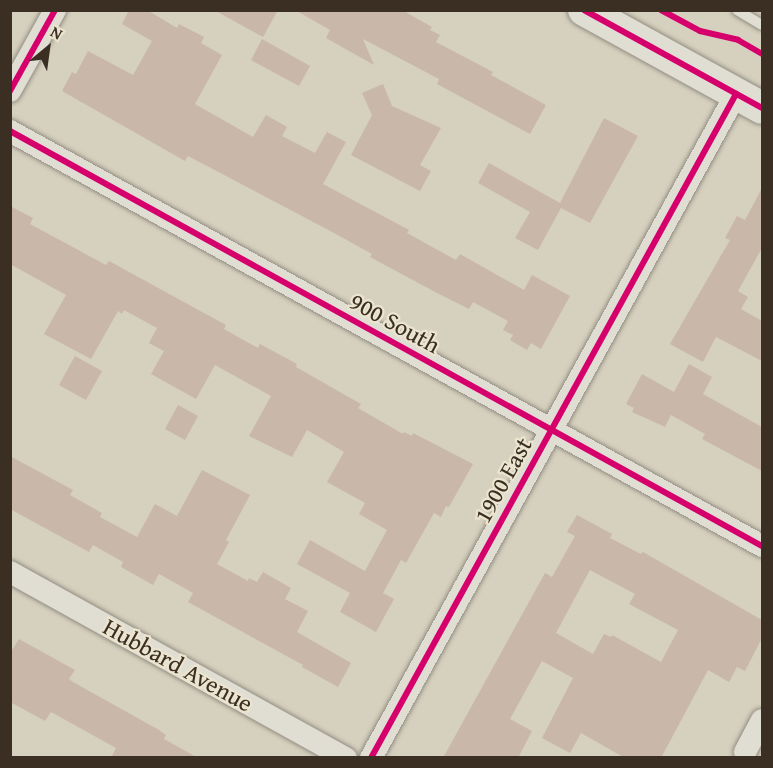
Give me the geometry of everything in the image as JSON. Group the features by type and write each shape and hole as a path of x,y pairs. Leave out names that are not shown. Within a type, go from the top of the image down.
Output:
{"main road":[{"path":"584,10 749,101"}],"street":[{"path":"10,92 55,10"},
{"name":"1900 East","path":"370,758 551,430 749,101"},
{"name":"900 South","path":"10,131 762,546"},
{"name":"Hubbard Avenue","path":"10,572 346,758"},
{"path":"745,752 762,720"}],"lane":[{"path":"737,10 762,25"}],"building":[{"path":"129,10 147,10 177,28 179,24 204,37 201,43 222,55 195,104 253,137 266,115 287,127 282,136 315,153 327,132 346,142 323,184 409,230 407,233 456,260 460,254 524,290 532,275 570,296 541,349 531,343 527,350 510,340 513,335 503,330 508,321 473,302 469,309 437,293 370,257 372,254 334,233 188,156 185,161 62,91 72,72 76,74 88,51 133,75 152,41 122,24"},
{"path":"214,10 278,10 263,37"},
{"path":"295,10 402,10 432,27 430,30 440,35 436,42 493,72 491,75 546,105 530,134 437,84 439,79 363,39 374,65 326,38 330,30"},
{"path":"262,39 310,66 299,86 251,60"},
{"path":"383,84 392,106 441,128 420,165 431,171 420,191 351,155 372,115 362,93"},
{"path":"604,118 638,136 590,223 561,208 538,250 515,238 530,212 478,183 489,163 560,203"},
{"path":"762,188 762,248 738,291 748,297 741,309 762,321 762,361 716,337 703,362 670,344 730,240 725,238 737,216 745,220"},
{"path":"10,206 33,218 30,224 106,265 109,261 226,325 224,329 258,348 260,344 297,364 296,367 361,404 358,408 403,434 404,432 412,436 413,433 473,464 449,507 446,506 441,517 434,513 406,563 401,560 383,593 394,599 376,632 340,612 350,593 297,564 310,540 365,571 387,530 359,514 365,503 327,482 344,452 307,430 292,457 249,436 271,396 215,365 196,399 151,374 164,351 149,343 157,328 124,310 122,314 118,311 91,359 44,334 66,295 10,264"},
{"path":"75,356 102,371 86,400 59,385"},
{"path":"689,364 712,377 703,394 762,427 762,471 702,439 705,434 671,415 665,427 632,412 634,408 626,404 642,374 674,392"},
{"path":"178,405 198,416 185,440 165,429"},
{"path":"10,456 73,490 70,495 102,513 100,517 137,537 155,504 177,516 202,470 250,495 226,540 229,542 217,564 248,581 249,578 257,582 263,572 291,588 285,599 308,611 297,632 351,663 338,687 302,667 303,665 188,602 193,593 159,574 153,585 121,567 123,562 93,545 89,552 10,509"},
{"path":"577,515 612,534 610,538 641,554 643,552 762,620 762,638 745,671 737,667 729,682 708,670 661,758 625,758 581,733 570,753 542,738 573,678 542,661 510,719 532,731 518,758 443,758 545,573 552,577 575,536 567,532","holes":["590,570 635,594 629,604 678,630 661,662 612,635 611,637 604,634 593,654 556,633"]},
{"path":"19,639 75,670 69,679 73,682 159,730 166,735 164,739 198,758 111,758 116,748 51,712 45,721 10,702 10,653"}],"cycle path":[{"path":"10,91 55,10"},
{"path":"584,10 762,108"},
{"path":"661,10 700,31 738,40 762,54"},
{"path":"371,758 736,94"},
{"path":"10,131 762,546"}]}
